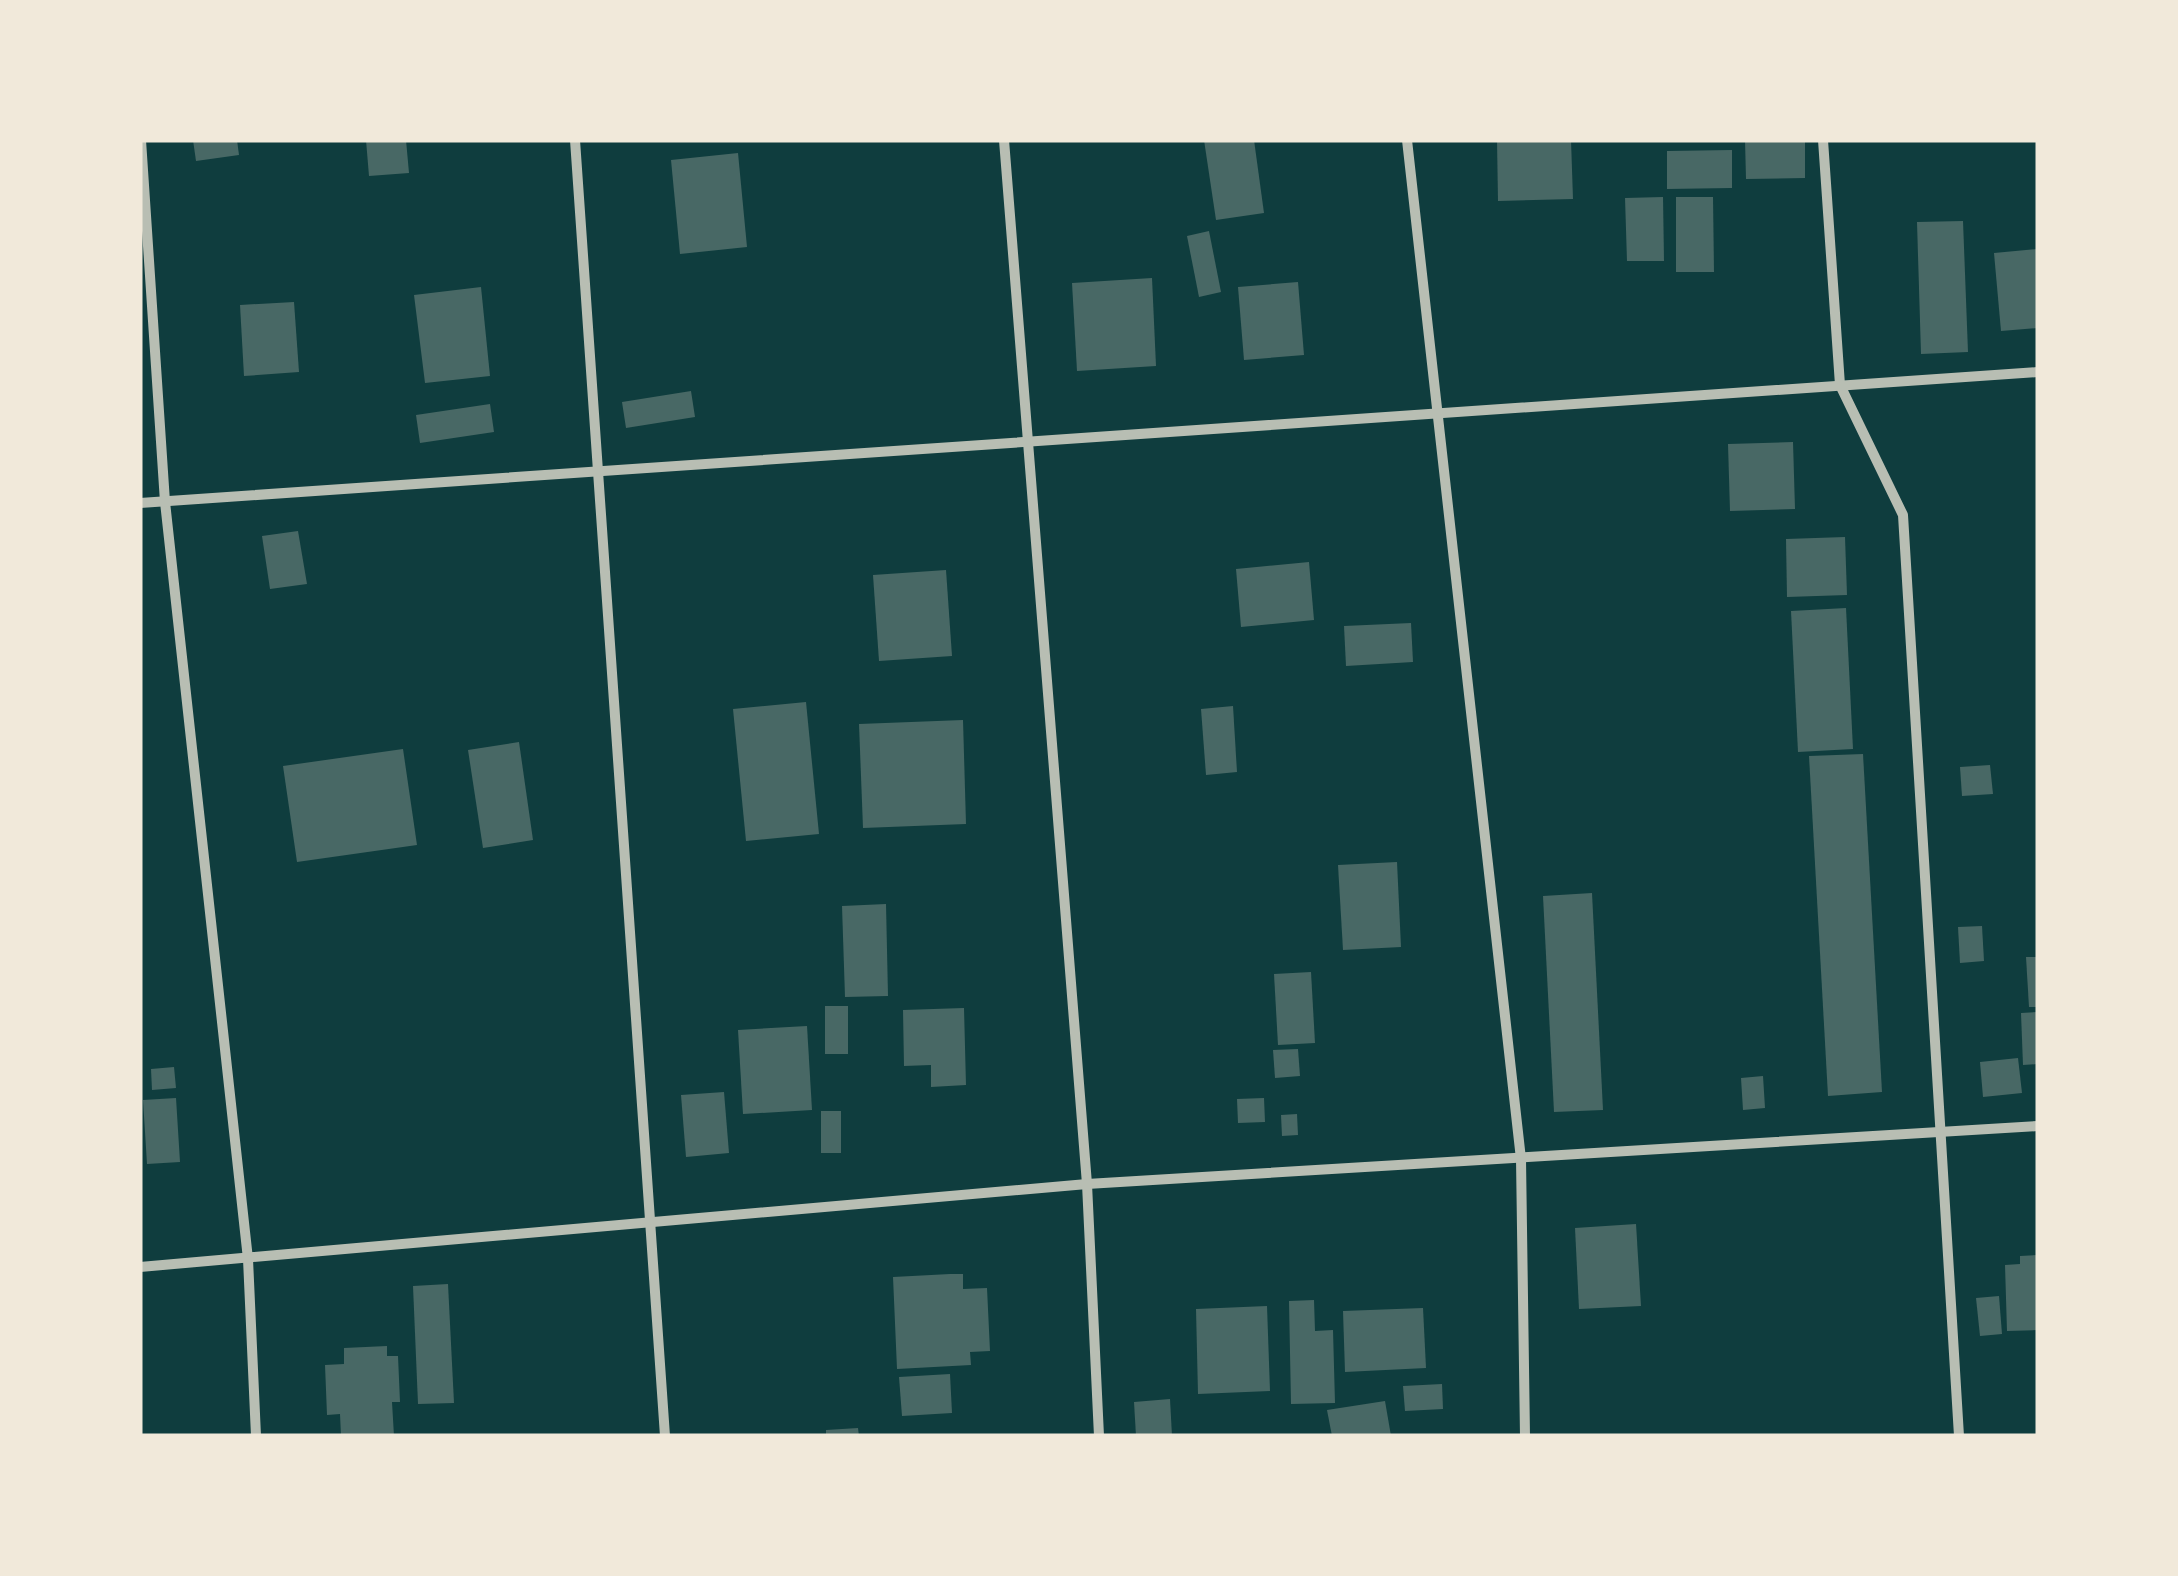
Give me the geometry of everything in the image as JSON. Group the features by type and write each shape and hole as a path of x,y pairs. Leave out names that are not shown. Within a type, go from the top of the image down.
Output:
{"street":[{"path":"141,140 165,502 248,1259 256,1436"},
{"path":"575,140 665,1436"},
{"path":"1004,140 1087,1184 1099,1436"},
{"path":"1407,140 1521,1159 1525,1436"},
{"path":"1823,140 1840,385 1904,515 1944,1132 1959,1436"},
{"path":"140,504 2038,372"},
{"path":"140,1268 1087,1184 2038,1126"}],"building":[{"path":"193,140 237,140 239,155 196,161"},
{"path":"366,140 406,140 409,173 369,176"},
{"path":"1204,140 1254,140 1264,213 1216,220"},
{"path":"1497,140 1571,140 1573,199 1498,201"},
{"path":"1745,140 1805,140 1805,178 1746,179"},
{"path":"1732,150 1732,188 1667,189 1667,151"},
{"path":"738,153 747,247 680,254 671,160"},
{"path":"1663,197 1664,261 1627,261 1625,198"},
{"path":"1676,197 1713,197 1714,272 1676,272"},
{"path":"1963,221 1968,352 1921,354 1917,222"},
{"path":"1209,231 1221,292 1199,297 1187,236"},
{"path":"2038,249 2038,328 2001,331 1994,253"},
{"path":"1152,278 1156,366 1077,371 1072,283"},
{"path":"1298,282 1304,355 1244,360 1238,287"},
{"path":"481,287 490,376 425,383 414,295"},
{"path":"294,302 299,372 244,376 240,305"},
{"path":"691,391 695,417 626,428 622,402"},
{"path":"490,404 494,432 420,443 416,415"},
{"path":"1793,442 1795,509 1730,511 1728,444"},
{"path":"298,531 307,584 270,589 262,536"},
{"path":"1845,537 1847,595 1787,597 1786,539"},
{"path":"1309,562 1314,620 1241,627 1236,569"},
{"path":"946,570 952,656 879,661 873,575"},
{"path":"1846,608 1853,749 1798,752 1791,611"},
{"path":"1411,623 1413,662 1346,666 1344,626"},
{"path":"806,702 819,834 746,841 733,709"},
{"path":"1233,706 1237,772 1206,775 1201,709"},
{"path":"963,720 966,824 863,828 859,724"},
{"path":"519,742 533,840 483,848 468,750"},
{"path":"403,749 417,845 297,862 283,766"},
{"path":"1863,754 1882,1092 1828,1096 1809,756"},
{"path":"1990,765 1993,794 1962,796 1960,767"},
{"path":"1397,862 1401,947 1343,950 1338,865"},
{"path":"1592,893 1603,1110 1554,1112 1543,896"},
{"path":"886,904 888,996 845,997 842,906"},
{"path":"1982,926 1984,961 1960,963 1958,927"},
{"path":"2026,957 2038,957 2038,1007 2029,1007"},
{"path":"1311,972 1315,1043 1278,1045 1274,974"},
{"path":"825,1006 848,1006 848,1054 825,1054"},
{"path":"964,1008 966,1085 931,1087 931,1065 904,1066 903,1010"},
{"path":"2038,1012 2038,1064 2023,1065 2021,1013"},
{"path":"807,1026 812,1110 743,1114 738,1030"},
{"path":"1298,1049 1300,1076 1275,1078 1273,1050"},
{"path":"2018,1058 2022,1093 1983,1097 1980,1062"},
{"path":"174,1067 176,1088 152,1090 151,1069"},
{"path":"1763,1076 1765,1108 1743,1110 1741,1078"},
{"path":"724,1092 729,1153 686,1157 681,1095"},
{"path":"176,1098 180,1162 147,1164 143,1100"},
{"path":"1264,1098 1265,1122 1238,1123 1237,1099"},
{"path":"821,1111 841,1111 841,1153 821,1153"},
{"path":"1297,1114 1298,1135 1282,1136 1281,1115"},
{"path":"1636,1224 1641,1306 1579,1309 1575,1228"},
{"path":"2038,1255 2038,1330 2007,1331 2005,1265 2020,1264 2020,1256"},
{"path":"963,1274 963,1289 987,1288 990,1351 970,1352 971,1365 897,1369 893,1277"},
{"path":"448,1284 454,1403 418,1404 413,1286"},
{"path":"1999,1296 2002,1334 1980,1336 1976,1298"},
{"path":"1314,1300 1315,1331 1333,1330 1335,1403 1291,1404 1289,1301"},
{"path":"1267,1306 1270,1391 1198,1394 1196,1309"},
{"path":"1423,1308 1426,1368 1345,1372 1343,1311"},
{"path":"387,1346 387,1356 398,1356 400,1402 392,1402 394,1436 341,1436 340,1414 327,1415 325,1365 344,1364 344,1348"},
{"path":"950,1374 952,1413 902,1416 899,1377"},
{"path":"1442,1384 1443,1409 1405,1411 1403,1386"},
{"path":"1170,1399 1172,1436 1136,1436 1134,1402"},
{"path":"1385,1401 1391,1436 1332,1436 1327,1410"},
{"path":"858,1428 859,1436 826,1436 826,1430"}]}
